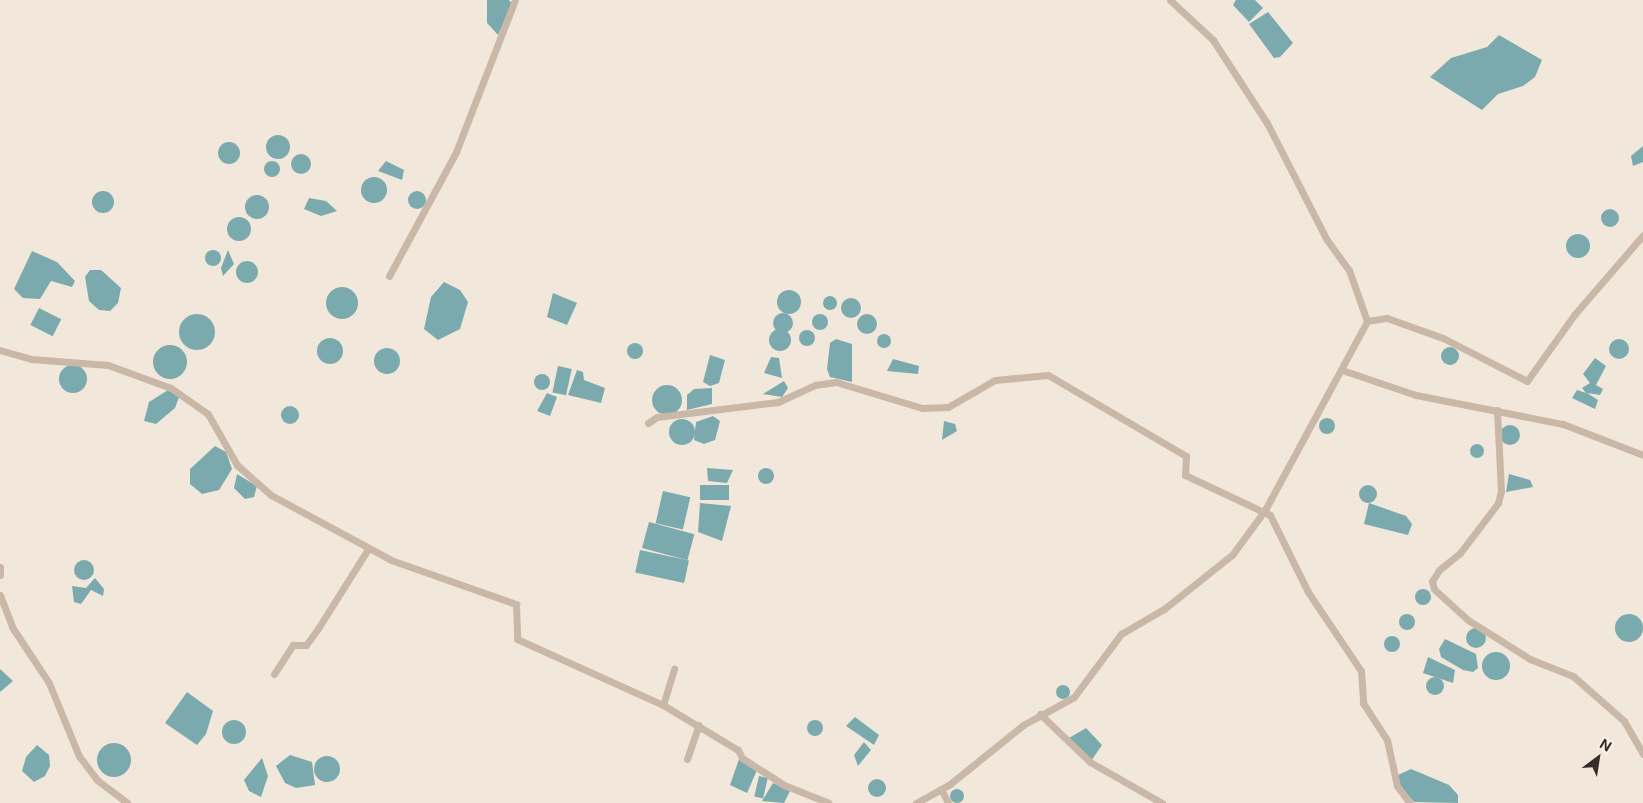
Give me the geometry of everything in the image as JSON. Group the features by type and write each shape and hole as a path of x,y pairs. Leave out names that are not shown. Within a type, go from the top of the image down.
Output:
{"street":[{"path":"389,276 456,152 515,0"},
{"path":"916,803 941,789 1040,714 1074,697 1121,634 1164,609 1232,555 1265,510 1367,321 1349,270 1326,240 1267,123 1213,40 1170,0"},
{"path":"1367,321 1387,318 1433,335 1527,381 1574,315 1643,235"},
{"path":"0,350 32,359 108,365 171,388 208,414 237,465 271,495 368,549 516,604 517,639 663,705 698,726 784,785 829,803"},
{"path":"1342,370 1416,395 1497,410 1586,431 1643,455"},
{"path":"648,423 678,416 694,416 778,402 815,384 836,382 922,408 948,407 995,380 1043,373 1186,456 1185,475 1265,510 1321,613 1356,662 1365,689 1363,703 1393,752 1397,786 1410,803"},
{"path":"1497,410 1501,491 1498,503 1460,553 1439,570 1432,581 1434,589 1468,620 1530,659 1573,676 1624,721 1643,754"},
{"path":"274,674 293,645 306,645 368,549"},
{"path":"0,567 0,575"},
{"path":"0,595 12,627 49,683 79,756 97,780 127,803"},
{"path":"663,705 674,669"},
{"path":"1040,714 1090,762 1162,803"},
{"path":"687,759 698,726"},
{"path":"941,789 948,803"}],"water":[{"path":"487,0 509,0 512,4 498,35 487,23"},
{"path":"1236,0 1255,0 1263,8 1249,22 1233,5"},
{"path":"1268,12 1293,43 1280,57 1274,58 1249,24"},
{"path":"1499,35 1542,60 1535,77 1523,86 1498,94 1482,110 1430,77 1451,58 1487,47"},
{"path":"278,135 287,138 290,147 287,156 278,159 269,156 266,147 269,138"},
{"path":"229,142 237,145 240,153 237,161 229,164 221,161 218,153 221,145"},
{"path":"1643,146 1643,162 1633,166 1631,156"},
{"path":"301,154 308,157 311,164 308,171 301,174 294,171 291,164 294,157"},
{"path":"272,161 278,163 280,169 278,175 272,177 266,175 264,169 266,163"},
{"path":"386,161 404,170 402,180 378,171"},
{"path":"374,177 383,181 387,190 383,199 374,203 365,199 361,190 365,181"},
{"path":"103,191 111,194 114,202 111,210 103,213 95,210 92,202 95,194"},
{"path":"413,191 421,191 426,196 424,207 413,209 408,204 408,196"},
{"path":"257,195 262,196 268,202 268,212 262,218 257,219 252,218 246,212 245,207 246,202 252,196"},
{"path":"309,198 326,201 337,211 321,216 304,209"},
{"path":"1610,209 1616,212 1619,218 1616,224 1610,227 1604,224 1601,218 1604,212"},
{"path":"239,217 247,221 251,229 247,237 239,241 231,237 227,229 231,221"},
{"path":"1578,234 1583,235 1589,241 1589,251 1583,257 1578,258 1573,257 1567,251 1566,246 1567,241 1573,235"},
{"path":"213,250 219,252 221,258 219,264 213,266 207,264 205,258 207,252"},
{"path":"228,250 234,264 223,276 221,268"},
{"path":"32,251 57,262 75,281 72,287 51,281 40,299 23,298 14,289"},
{"path":"247,261 255,264 258,272 255,280 247,283 239,280 236,272 239,264"},
{"path":"90,270 101,270 121,288 118,303 110,311 99,310 89,301 85,277"},
{"path":"444,282 460,290 468,302 460,329 438,340 424,329 431,297"},
{"path":"342,287 348,288 353,292 357,297 357,309 353,314 348,318 342,319 336,318 331,314 327,309 326,303 327,297 331,292 336,288"},
{"path":"789,290 797,294 801,302 797,310 789,314 781,310 777,302 781,294"},
{"path":"553,293 577,303 567,325 547,317"},
{"path":"827,296 833,296 837,303 833,310 827,310 823,306 823,300"},
{"path":"851,298 858,301 861,308 858,315 851,318 844,315 841,308 844,301"},
{"path":"39,308 61,319 53,336 30,325"},
{"path":"783,313 790,316 793,323 790,330 783,333 776,330 773,323 776,316"},
{"path":"197,314 204,315 210,319 214,325 214,339 210,345 204,349 197,350 190,349 184,345 180,339 179,332 180,325 184,319 190,315"},
{"path":"820,314 826,316 828,322 826,328 820,330 814,328 812,322 814,316"},
{"path":"867,314 874,317 877,324 874,331 867,334 860,331 857,324 860,317"},
{"path":"780,329 790,336 791,340 784,350 780,351 770,344 769,340 776,330"},
{"path":"807,330 815,338 807,346 799,338"},
{"path":"881,334 887,334 891,341 887,348 881,348 877,344 877,338"},
{"path":"330,338 339,342 343,351 339,360 330,364 321,360 317,351 321,342"},
{"path":"836,339 852,344 852,382 830,377 827,369 830,343"},
{"path":"1619,339 1626,342 1629,349 1626,356 1619,359 1612,356 1609,349 1612,342"},
{"path":"635,343 641,345 643,351 641,357 635,359 629,357 627,351 629,345"},
{"path":"170,345 177,346 182,350 186,355 186,369 182,374 177,378 170,379 163,378 158,374 154,369 153,362 154,355 158,350 163,346"},
{"path":"1450,347 1456,350 1459,356 1456,362 1450,365 1444,362 1441,356 1444,350"},
{"path":"387,348 396,352 400,361 396,370 387,374 378,370 374,361 378,352"},
{"path":"710,355 725,360 719,383 710,386 703,382"},
{"path":"771,357 779,358 782,378 764,373"},
{"path":"1595,358 1606,366 1596,385 1603,389 1600,395 1587,393 1598,400 1595,409 1572,398 1577,390 1586,393 1582,388 1590,383 1583,374"},
{"path":"893,359 919,366 918,374 887,371"},
{"path":"73,365 83,369 87,379 83,389 73,393 63,389 59,379 63,369"},
{"path":"558,366 572,369 566,395 552,392"},
{"path":"577,370 583,372 584,380 605,388 601,403 568,395"},
{"path":"542,374 550,382 542,390 534,382"},
{"path":"784,381 788,388 782,397 763,394"},
{"path":"667,385 673,386 681,394 681,406 673,414 667,415 661,414 653,406 652,400 653,394 661,386"},
{"path":"712,388 712,404 687,410 687,395 694,389"},
{"path":"168,390 179,397 175,408 156,424 144,421 149,402"},
{"path":"547,393 557,397 550,416 537,411"},
{"path":"286,406 294,406 299,411 297,422 286,424 281,419 281,411"},
{"path":"713,416 720,421 715,440 704,444 694,440 696,422"},
{"path":"1324,418 1330,418 1335,423 1333,432 1324,434 1319,429 1319,423"},
{"path":"682,419 691,423 695,432 691,441 682,445 673,441 669,432 673,423"},
{"path":"944,421 955,424 957,431 942,440"},
{"path":"1510,425 1517,428 1520,435 1517,442 1510,445 1503,442 1500,435 1503,428"},
{"path":"1474,444 1480,444 1484,451 1480,458 1474,458 1470,454 1470,448"},
{"path":"215,446 226,452 232,469 219,490 202,494 190,484 190,469"},
{"path":"707,468 733,470 727,483 708,481"},
{"path":"763,468 769,468 774,473 772,482 763,484 758,479 758,473"},
{"path":"237,474 257,486 254,497 245,499 234,488"},
{"path":"1509,474 1530,480 1533,487 1506,492"},
{"path":"700,485 729,485 729,500 700,500"},
{"path":"1364,485 1372,485 1377,490 1375,501 1364,503 1359,498 1359,490"},
{"path":"663,491 690,497 683,529 656,523"},
{"path":"700,503 731,506 722,541 698,532"},
{"path":"1369,503 1406,516 1412,524 1408,535 1364,524"},
{"path":"649,522 694,534 687,560 642,548"},
{"path":"640,550 689,560 684,583 635,572"},
{"path":"84,560 91,563 94,570 91,577 84,580 77,577 74,570 77,563"},
{"path":"95,578 104,589 103,596 91,590 81,604 74,602 72,586 86,588"},
{"path":"1423,589 1429,591 1431,597 1429,603 1423,605 1417,603 1415,597 1417,591"},
{"path":"1404,614 1410,614 1415,619 1413,628 1404,630 1399,625 1399,619"},
{"path":"1629,614 1639,618 1643,628 1639,638 1629,642 1619,638 1615,628 1619,618"},
{"path":"1476,628 1483,631 1486,638 1483,645 1476,648 1469,645 1466,638 1469,631"},
{"path":"1389,636 1395,636 1400,641 1398,650 1389,652 1384,647 1384,641"},
{"path":"1445,639 1476,654 1478,668 1473,672 1463,670 1441,657 1439,649"},
{"path":"1496,652 1506,656 1510,666 1506,676 1496,680 1486,676 1482,666 1486,656"},
{"path":"1428,657 1455,670 1453,683 1423,673"},
{"path":"0,669 13,681 0,692"},
{"path":"1435,677 1441,680 1444,686 1441,692 1435,695 1429,692 1426,686 1429,680"},
{"path":"1060,685 1066,685 1070,692 1066,699 1060,699 1056,695 1056,689"},
{"path":"187,692 213,711 206,734 197,745 165,723"},
{"path":"855,717 879,735 874,745 846,726"},
{"path":"234,720 243,723 246,732 243,741 234,744 225,741 222,732 225,723"},
{"path":"812,720 818,720 823,725 821,734 812,736 807,731 807,725"},
{"path":"1086,728 1102,745 1091,761 1069,738"},
{"path":"864,742 871,750 858,766 854,755"},
{"path":"114,743 126,748 131,760 126,772 114,777 102,772 97,760 102,748"},
{"path":"37,745 49,755 50,766 45,776 34,782 22,771 26,757"},
{"path":"290,755 312,762 315,785 296,788 285,783 276,766"},
{"path":"327,756 336,760 340,769 336,778 327,782 318,778 314,769 318,760"},
{"path":"262,758 268,776 261,797 249,791 244,780"},
{"path":"739,759 757,770 747,793 730,785"},
{"path":"1411,769 1449,785 1458,795 1458,803 1414,802 1400,786 1398,775"},
{"path":"759,776 768,778 763,798 754,796"},
{"path":"877,779 883,782 886,788 883,794 877,797 871,794 868,788 871,782"},
{"path":"773,783 790,791 784,803 762,801"},
{"path":"954,789 960,789 964,796 960,803 954,803 950,799 950,793"}]}
